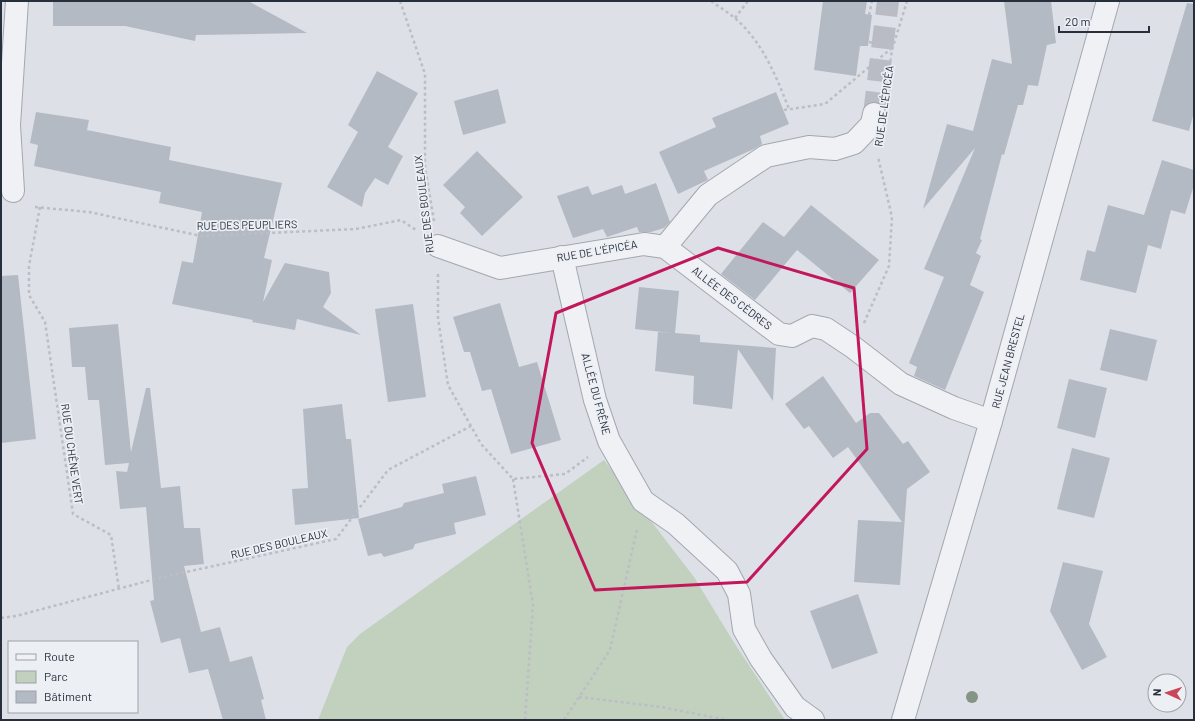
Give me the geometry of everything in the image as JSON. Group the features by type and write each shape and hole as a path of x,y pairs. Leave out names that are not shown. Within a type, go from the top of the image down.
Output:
{"street":[{"path":"13,191 9,125 17,1"},
{"name":"RUE JEAN BRESTEL","path":"903,720 991,421 1108,1"},
{"name":"RUE DE L'ÉPICÉA","path":"438,246 500,268 644,244 665,247 708,195 766,156 809,147 835,149 854,143 872,124 880,106"},
{"name":"ALLÉE DES CÈDRES","path":"665,247 779,334 792,336 812,326 826,330 853,347 901,384 954,408 991,421"},
{"name":"ALLÉE DU FRÊNE","path":"562,257 595,400 609,441 643,502 676,524 728,571 739,594 744,629 761,659 795,707 813,720"}],"path":[{"name":"RUE DES BOULEAUX","path":"400,1 425,74 425,167 438,246 438,318 448,385 481,444 513,479"},
{"path":"710,1 735,18 751,35 767,59 789,109"},
{"path":"735,18 748,1"},
{"path":"869,14 872,1"},
{"name":"RUE DE L'ÉPICÉA","path":"880,106 893,46 907,1"},
{"path":"869,42 893,46"},
{"path":"784,110 825,104 893,46"},
{"name":"RUE DE L'ÉPICÉA","path":"853,347 889,266 892,217 877,153"},
{"name":"RUE DES PEUPLIERS","path":"29,207 89,212 201,236 356,230 401,220 438,246"},
{"name":"RUE DU CHÊNE VERT","path":"40,207 29,266 28,295 45,322 73,514 111,535 119,589"},
{"name":"RUE DES BOULEAUX","path":"119,589 336,539 388,470 471,426"},
{"path":"525,720 533,605 513,479 565,474 609,441"},
{"path":"564,720 610,650 643,502"},
{"path":"1,618 119,589"},
{"path":"579,697 661,707 727,720"}],"highlighted area":[{"path":"718,248 854,288 867,449 747,582 595,590 532,443 556,313"}],"green space":[{"path":"604,460 694,577 733,641 785,720 318,720 347,647 360,634"}],"building":[{"path":"53,1 248,1 307,33 196,35 195,41 125,26 53,26"},
{"path":"823,1 867,1 865,14 872,15 868,46 860,46 856,76 814,70"},
{"path":"1004,1 1051,1 1056,43 1047,45 1038,86 1028,85 1023,105 1018,105 1004,155 1002,154 980,239 982,240 976,253 981,256 970,285 984,292 945,390 914,376 917,367 909,363 944,277 924,269 975,148 923,209 947,124 973,131 992,59 1012,64"},
{"path":"1187,3 1194,4 1194,112 1189,131 1152,121"},
{"path":"377,71 418,93 388,147 403,156 388,185 375,178 365,193 362,207 327,187 358,132 348,125"},
{"path":"498,89 506,123 463,135 454,101"},
{"path":"776,92 789,124 760,136 762,144 754,149 704,171 708,180 678,194 659,152 716,127 712,118"},
{"path":"36,112 89,120 87,130 171,147 169,160 282,183 264,258 272,260 263,302 285,263 329,272 331,293 323,307 361,335 297,319 295,330 172,304 182,261 193,263 202,212 159,203 161,192 34,166 38,145 30,143"},
{"path":"477,151 523,197 482,236 460,213 465,207 443,185"},
{"path":"1162,160 1194,170 1194,185 1185,214 1171,210 1161,249 1148,245 1136,293 1080,280 1087,250 1095,252 1108,205 1144,215"},
{"path":"656,183 670,222 664,228 651,232 639,232 637,227 607,237 603,229 573,238 557,196 588,186 592,195 622,185 625,194"},
{"path":"811,205 879,260 850,293 797,250 755,300 721,274 763,222 784,237"},
{"path":"18,275 36,439 1,443 1,276"},
{"path":"639,287 679,291 675,333 700,335 700,342 776,348 773,401 738,349 732,409 693,404 694,376 655,371 658,332 671,333 635,329"},
{"path":"500,303 519,367 537,362 561,440 511,454 491,389 482,391 470,352 464,352 453,317"},
{"path":"413,304 426,397 388,402 375,309"},
{"path":"118,324 131,452 146,388 150,388 161,488 180,486 184,528 200,528 204,564 184,566 201,632 220,627 230,662 252,656 264,699 261,700 266,720 223,720 208,669 189,673 180,638 161,643 150,601 154,600 146,507 120,509 116,471 127,472 129,463 105,465 99,400 88,400 85,367 72,367 69,328"},
{"path":"1110,329 1157,340 1147,381 1100,370"},
{"path":"823,376 856,423 870,413 879,413 903,444 908,441 930,472 907,489 900,585 854,582 858,520 902,522 848,447 833,458 809,426 804,429 785,404"},
{"path":"1069,379 1107,388 1095,438 1057,428"},
{"path":"342,404 346,439 351,439 359,518 295,525 292,489 308,488 303,409"},
{"path":"1072,448 1110,458 1094,518 1057,509"},
{"path":"476,476 486,515 454,523 456,534 415,544 413,549 384,557 381,553 368,556 358,519 402,507 404,503 444,493 442,484"},
{"path":"1063,562 1103,571 1089,624 1107,657 1082,670 1050,611"},
{"path":"858,594 878,653 832,669 810,611"}],"tunnel":[{"path":"874,114 888,1"}]}
